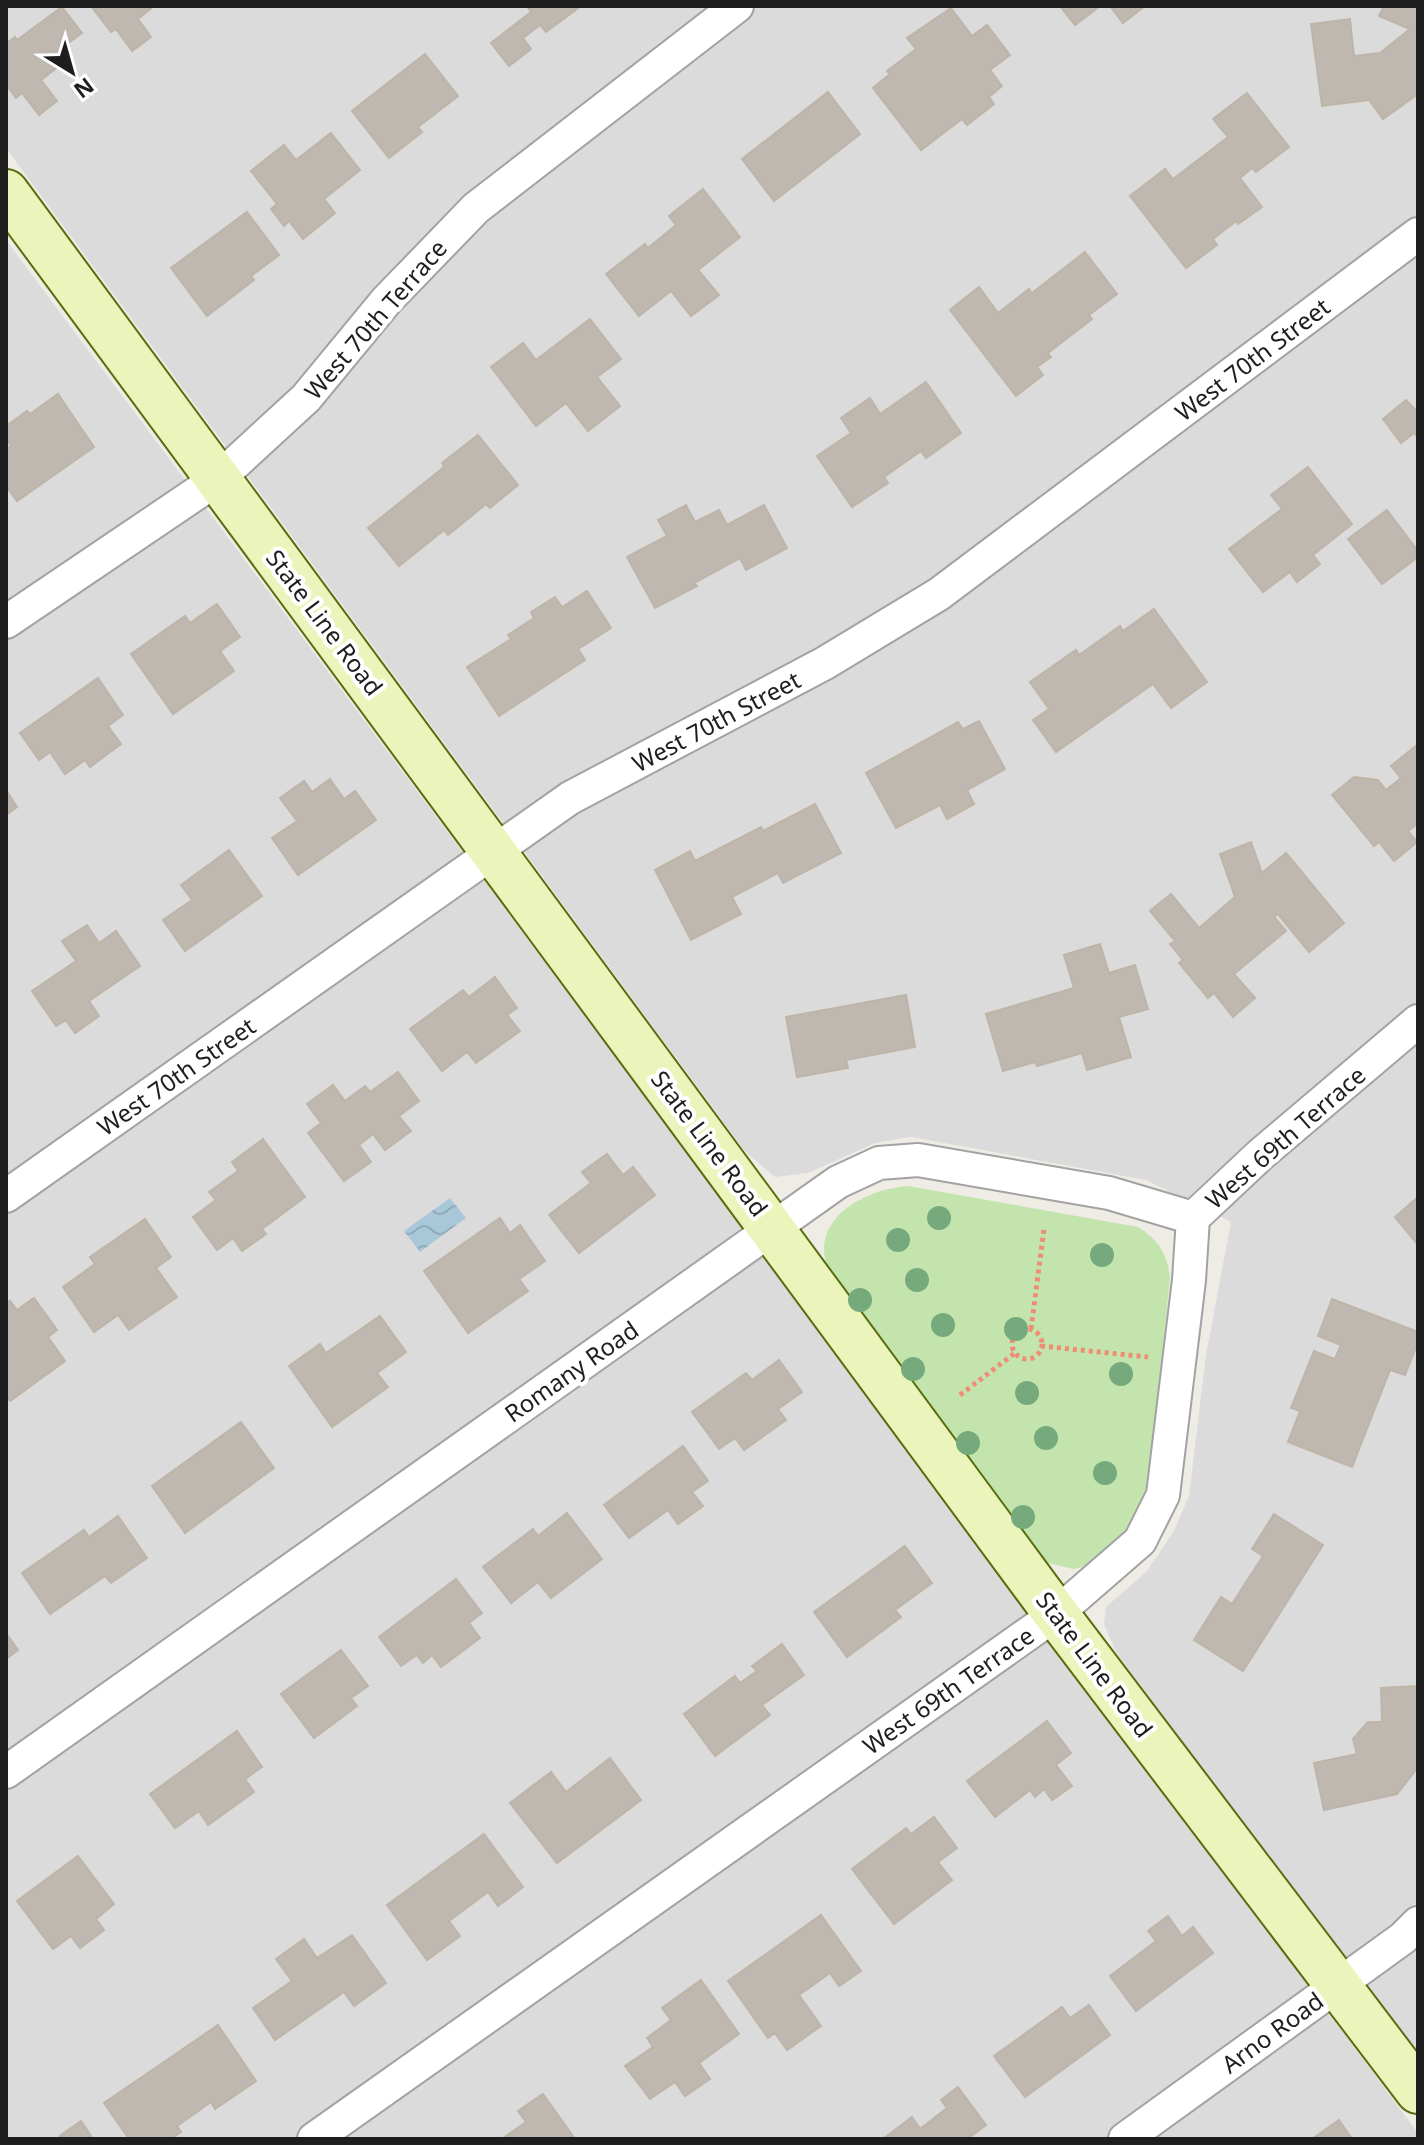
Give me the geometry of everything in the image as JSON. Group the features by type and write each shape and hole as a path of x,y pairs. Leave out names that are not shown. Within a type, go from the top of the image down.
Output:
{"main road":[{"name":"State Line Road","path":"6,192 775,1229 1056,1614 1418,2091"}],"street":[{"name":"West 70th Terrace","path":"6,622 219,478 306,398 386,301 476,208 737,6"},
{"name":"West 70th Street","path":"6,1196 570,798 825,663 939,594 1418,234"},
{"name":"West 69th Terrace","path":"314,2139 1056,1614 1140,1541 1163,1495 1189,1280 1193,1218 1260,1155 1418,1021"},
{"name":"Romany Road","path":"6,1772 838,1182 879,1163 918,1160 1109,1193 1193,1218"},
{"name":"Arno Road","path":"1125,2139 1403,1938 1418,1923"}],"path":[{"path":"1031,1329 1044,1229"},
{"path":"1031,1329 1038,1335 1039,1352 1031,1358 1021,1358 1012,1346 1014,1336 1021,1330 1031,1329"},
{"path":"1041,1346 1153,1357"},
{"path":"960,1395 1015,1353"}],"shaded area":[{"path":"6,6 1418,6 1418,2059 1116,1652 1104,1624 1106,1607 1147,1571 1174,1531 1189,1496 1206,1355 1231,1222 1146,1180 911,1137 875,1143 808,1173 775,1177 744,1150 6,148"},
{"path":"6,240 1418,2133 1418,2139 6,2139"}],"green space":[{"path":"908,1186 1138,1227 1157,1243 1164,1255 1170,1278 1148,1492 1137,1523 1092,1565 1073,1569 1048,1563 1034,1549 830,1273 824,1254 825,1238 832,1223 857,1201 891,1188"}],"water":[{"path":"450,1198 466,1218 420,1252 404,1231"}],"building":[{"path":"91,6 154,6 138,19 151,37 132,51 116,29 111,32"},
{"path":"527,6 581,6 546,32 540,25 523,38 531,49 509,66 491,43 531,12"},
{"path":"1060,6 1100,6 1075,25"},
{"path":"1110,6 1145,6 1123,23"},
{"path":"1384,6 1418,6 1418,94 1383,119 1369,100 1322,106 1311,24 1350,19 1354,56 1380,53 1410,29 1379,16"},
{"path":"62,7 82,33 56,52 63,63 41,80 57,101 39,115 22,93 16,98 6,84 6,44 15,37 17,40"},
{"path":"951,8 972,36 987,25 1010,55 990,70 1002,86 989,97 994,104 967,125 962,119 921,150 873,88 890,74 887,71 916,49 907,38"},
{"path":"425,54 458,96 418,127 422,132 389,158 352,111"},
{"path":"828,92 860,134 774,201 742,159"},
{"path":"1247,93 1289,147 1256,172 1252,168 1240,178 1262,207 1238,224 1236,221 1213,239 1217,245 1186,268 1130,196 1165,169 1173,179 1228,137 1213,119"},
{"path":"331,133 360,170 324,199 335,213 303,239 289,221 284,226 271,209 277,204 251,171 284,145 296,160"},
{"path":"703,189 740,237 698,270 719,295 691,316 671,291 639,316 606,274 645,244 648,248 676,225 669,216"},
{"path":"247,212 279,255 251,276 254,280 207,316 171,268"},
{"path":"1085,252 1117,294 1089,315 1092,319 1048,353 1051,357 1037,367 1043,375 1016,396 950,310 979,287 998,313 1029,289 1032,293"},
{"path":"590,319 621,359 597,377 620,406 588,431 566,403 536,426 491,367 523,343 536,360"},
{"path":"926,382 961,433 926,458 921,451 884,477 888,483 852,507 817,456 851,433 841,418 870,398 880,414"},
{"path":"58,394 94,447 17,501 6,486 6,449 11,446 6,439 6,426"},
{"path":"1406,400 1418,413 1418,437 1414,433 1401,443 1383,419"},
{"path":"478,435 518,485 490,508 486,504 448,535 444,530 399,566 368,528 444,467 442,463"},
{"path":"1308,467 1352,524 1313,555 1320,564 1297,582 1290,572 1263,592 1229,549 1282,509 1271,495"},
{"path":"686,505 695,522 719,510 727,525 764,505 787,548 746,570 740,558 655,608 627,557 667,536 658,520"},
{"path":"1387,510 1418,551 1418,557 1382,584 1348,539"},
{"path":"587,591 611,628 578,649 585,660 499,716 467,667 511,639 508,635 534,618 531,612 555,597 562,607"},
{"path":"217,604 240,637 220,651 234,671 173,714 131,654 185,616 190,623"},
{"path":"1154,609 1207,682 1171,708 1153,684 1056,752 1033,720 1049,709 1030,682 1076,650 1079,655 1120,626 1123,631"},
{"path":"98,678 123,715 108,726 121,744 90,767 85,760 65,774 50,752 39,760 20,733"},
{"path":"979,721 1005,769 967,790 974,804 947,819 940,805 896,828 866,773 958,722 963,729"},
{"path":"1418,744 1418,823 1408,831 1417,842 1394,861 1379,842 1374,846 1332,795 1354,777 1378,780 1386,790 1401,778 1391,766"},
{"path":"330,779 344,799 355,791 376,820 298,875 272,838 297,821 280,798 304,781 312,792"},
{"path":"6,790 17,807 6,815"},
{"path":"815,804 841,853 783,883 778,873 732,897 741,914 691,940 655,870 690,851 695,861"},
{"path":"1251,842 1262,873 1286,853 1344,923 1309,952 1278,914 1274,917 1286,931 1234,974 1255,998 1233,1017 1214,993 1208,998 1179,963 1183,960 1170,944 1175,941 1150,911 1171,894 1199,928 1235,897 1220,854"},
{"path":"229,850 262,896 185,951 163,920 192,900 181,885"},
{"path":"87,925 99,943 116,931 140,966 89,1001 99,1016 75,1033 66,1020 56,1026 32,991 76,961 62,941"},
{"path":"1100,944 1109,973 1135,965 1148,1009 1119,1017 1131,1057 1087,1070 1082,1053 1037,1066 1035,1062 1003,1071 986,1014 1074,988 1064,955"},
{"path":"495,977 517,1008 507,1015 520,1031 476,1063 467,1052 442,1071 410,1029 463,990 469,997"},
{"path":"906,995 915,1047 846,1060 848,1068 797,1077 786,1017"},
{"path":"398,1072 419,1101 399,1116 411,1131 385,1150 373,1134 359,1145 371,1162 344,1181 308,1133 321,1123 307,1104 333,1085 345,1101 365,1086 370,1092"},
{"path":"263,1139 305,1197 262,1229 266,1234 242,1251 233,1238 217,1250 193,1217 216,1200 209,1192 238,1171 232,1162"},
{"path":"607,1154 623,1175 633,1167 655,1195 579,1253 549,1215 591,1183 582,1172"},
{"path":"1418,1197 1418,1245 1395,1217"},
{"path":"500,1218 510,1233 520,1225 545,1261 519,1279 528,1291 468,1333 424,1271"},
{"path":"145,1219 171,1257 156,1268 177,1297 129,1330 118,1315 94,1332 63,1287 95,1264 90,1257"},
{"path":"34,1298 57,1330 48,1337 65,1361 10,1401 6,1395 6,1304 10,1301 17,1310"},
{"path":"1332,1299 1418,1332 1418,1342 1405,1375 1390,1370 1352,1467 1288,1442 1300,1411 1291,1408 1314,1351 1335,1359 1341,1345 1318,1336"},
{"path":"380,1316 406,1352 377,1373 388,1387 332,1427 289,1366 320,1344 326,1353"},
{"path":"779,1360 802,1392 778,1409 786,1420 744,1450 735,1438 719,1449 692,1412 746,1373 752,1380"},
{"path":"241,1422 274,1468 185,1533 152,1486"},
{"path":"683,1446 708,1481 692,1492 703,1506 678,1524 668,1510 629,1538 604,1505"},
{"path":"567,1513 602,1559 551,1598 538,1582 511,1603 483,1567 533,1529 538,1536"},
{"path":"1274,1514 1323,1545 1243,1671 1194,1640 1221,1597 1232,1604 1263,1556 1252,1549"},
{"path":"118,1516 147,1558 111,1583 105,1576 50,1614 22,1573 84,1530 89,1537"},
{"path":"905,1546 932,1583 895,1610 901,1617 847,1657 814,1612"},
{"path":"456,1579 482,1613 469,1623 480,1638 441,1667 432,1655 423,1663 417,1655 401,1666 379,1637"},
{"path":"6,1633 18,1650 6,1659"},
{"path":"782,1644 804,1675 762,1705 770,1715 715,1756 684,1714 735,1676 740,1683 757,1671 752,1666"},
{"path":"341,1650 368,1686 351,1698 357,1706 314,1738 281,1694"},
{"path":"1418,1686 1418,1767 1397,1794 1324,1810 1314,1763 1357,1754 1353,1739 1368,1722 1382,1722 1381,1688"},
{"path":"1047,1721 1071,1753 1056,1765 1072,1786 1052,1800 1044,1789 1035,1797 1030,1790 995,1817 967,1781"},
{"path":"237,1731 262,1767 245,1779 254,1792 208,1825 199,1811 175,1828 150,1794"},
{"path":"610,1758 641,1800 557,1863 510,1803 551,1772 566,1792"},
{"path":"934,1817 957,1848 938,1862 952,1880 894,1924 852,1869 906,1828 911,1834"},
{"path":"484,1834 523,1887 498,1906 488,1892 449,1921 460,1936 427,1960 387,1905"},
{"path":"78,1856 114,1904 96,1919 104,1930 80,1948 71,1936 53,1949 17,1901"},
{"path":"821,1915 861,1971 839,1986 830,1973 799,1995 821,2026 787,2050 775,2033 768,2038 728,1981"},
{"path":"1168,1916 1182,1936 1193,1927 1213,1953 1136,2011 1110,1976 1156,1941 1148,1931"},
{"path":"352,1935 386,1983 354,2006 344,1992 275,2040 253,2008 292,1981 276,1959 304,1939 317,1958"},
{"path":"701,1980 739,2034 699,2063 710,2079 685,2096 675,2082 650,2099 625,2066 653,2047 647,2038 671,2020 662,2008"},
{"path":"1089,2005 1110,2035 1025,2097 994,2056 1062,2007 1070,2018"},
{"path":"218,2025 256,2081 215,2109 211,2102 177,2126 181,2132 171,2139 129,2139 104,2103"},
{"path":"958,2087 986,2125 967,2139 883,2139 912,2117 920,2129 947,2108 941,2100"},
{"path":"543,2094 575,2139 502,2139 526,2122 518,2111"},
{"path":"1339,2120 1352,2139 1312,2139"},
{"path":"81,2121 93,2139 61,2139 60,2136"}]}
